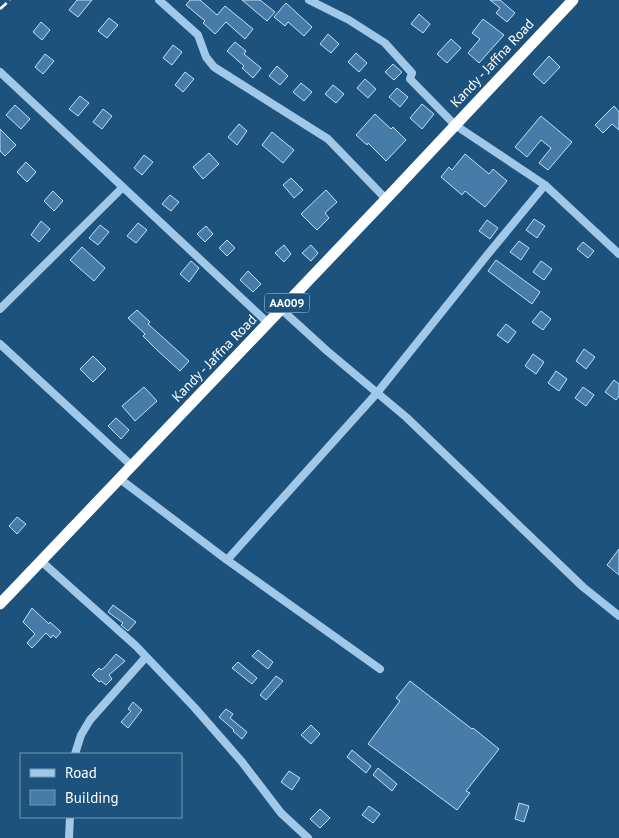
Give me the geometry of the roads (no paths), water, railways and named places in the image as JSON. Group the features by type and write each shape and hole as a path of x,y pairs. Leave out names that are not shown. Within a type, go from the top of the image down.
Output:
{"highway":[{"name":"Kandy - Jaffna Road","path":"0,604 386,199 572,0"}],"street":[{"path":"159,0 198,35 206,57 214,67 328,139 386,199"},
{"path":"309,0 349,20 385,43 412,73 410,79 455,125 545,185 619,254"},
{"path":"0,72 268,323"},
{"path":"227,560 377,393 545,185"},
{"path":"0,309 123,187"},
{"path":"281,309 406,417 583,587 619,616"},
{"path":"0,344 132,466"},
{"path":"120,479 227,560 380,669"},
{"path":"41,561 136,646 145,658 194,707 242,762 280,813 308,838"},
{"path":"75,753 81,735 90,720 145,658"},
{"path":"69,838 70,818"}],"railway":[{"path":"0,9 10,0"}]}
